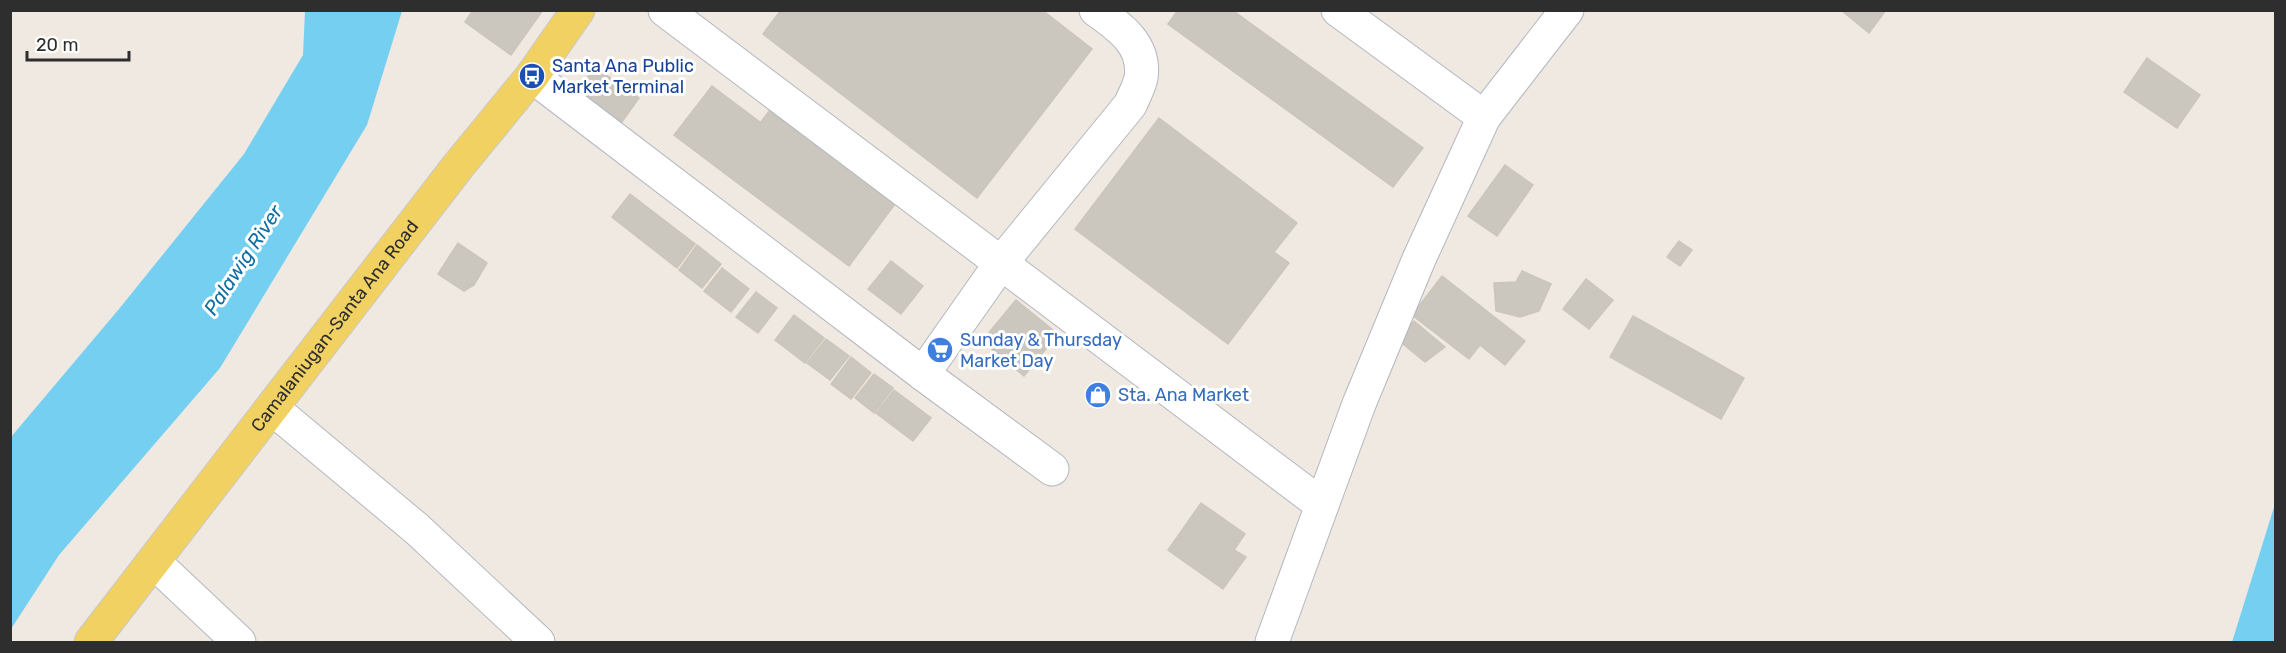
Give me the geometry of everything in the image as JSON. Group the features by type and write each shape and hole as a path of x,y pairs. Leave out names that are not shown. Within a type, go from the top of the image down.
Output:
{"main road":[{"name":"Camalaniugan-Santa Ana Road","path":"91,642 459,165 532,76 578,10"}],"street":[{"path":"665,10 1322,505"},
{"path":"923,375 1001,263 1130,105 1141,79 1141,55 1124,31 1096,10"},
{"path":"1338,10 1484,117"},
{"path":"1272,642 1359,404 1410,280 1484,117 1567,10"},
{"path":"532,76 923,375 1052,470"},
{"path":"272,408 417,530 538,642"},
{"path":"154,562 239,642"}],"water":[{"name":"Palawig River","path":"305,11 402,11 367,125 220,368 59,555 11,629 11,437 119,309 244,154 303,55"},
{"path":"2275,504 2275,642 2232,642"}],"building":[{"path":"473,10 543,10 511,55 465,22"},
{"path":"781,10 1042,10 1092,49 977,198 763,34"},
{"path":"1178,10 1232,10 1423,148 1393,187 1168,24"},
{"path":"1841,10 1886,10 1869,33"},
{"path":"2147,58 2200,95 2177,128 2124,92"},
{"path":"595,67 639,98 619,126 575,94"},
{"path":"712,86 761,123 723,172 674,135"},
{"path":"770,110 895,204 849,266 723,172"},
{"path":"1159,118 1297,223 1274,252 1289,263 1228,344 1075,229"},
{"path":"1505,165 1533,185 1497,236 1468,216"},
{"path":"630,194 695,244 677,268 612,217"},
{"path":"1679,241 1692,250 1680,266 1667,257"},
{"path":"458,243 487,263 474,285 464,291 438,274"},
{"path":"697,245 721,264 702,288 679,270"},
{"path":"891,261 923,286 901,314 868,289"},
{"path":"722,268 749,289 731,312 704,291"},
{"path":"1522,271 1551,284 1539,311 1520,317 1496,311 1494,283 1516,282"},
{"path":"1442,276 1525,341 1505,365 1480,345 1469,359 1412,315"},
{"path":"1586,279 1613,300 1589,329 1563,309"},
{"path":"756,292 777,308 758,333 736,317"},
{"path":"1016,300 1058,334 1024,376 982,341"},
{"path":"794,315 824,338 805,363 775,340"},
{"path":"1633,316 1744,378 1721,419 1610,357"},
{"path":"1414,321 1445,347 1425,362 1398,340"},
{"path":"826,339 849,356 830,380 807,363"},
{"path":"851,357 871,373 851,399 831,384"},
{"path":"874,374 893,388 874,413 855,398"},
{"path":"894,390 931,418 913,441 876,413"},
{"path":"1201,503 1245,534 1234,550 1246,557 1223,589 1168,550"}],"place":[{"name":"Santa Ana Public Market Terminal","path":"532,76"},
{"name":"Sunday & Thursday Market Day","path":"940,350"},
{"name":"Sta. Ana Market","path":"1098,395"}]}
